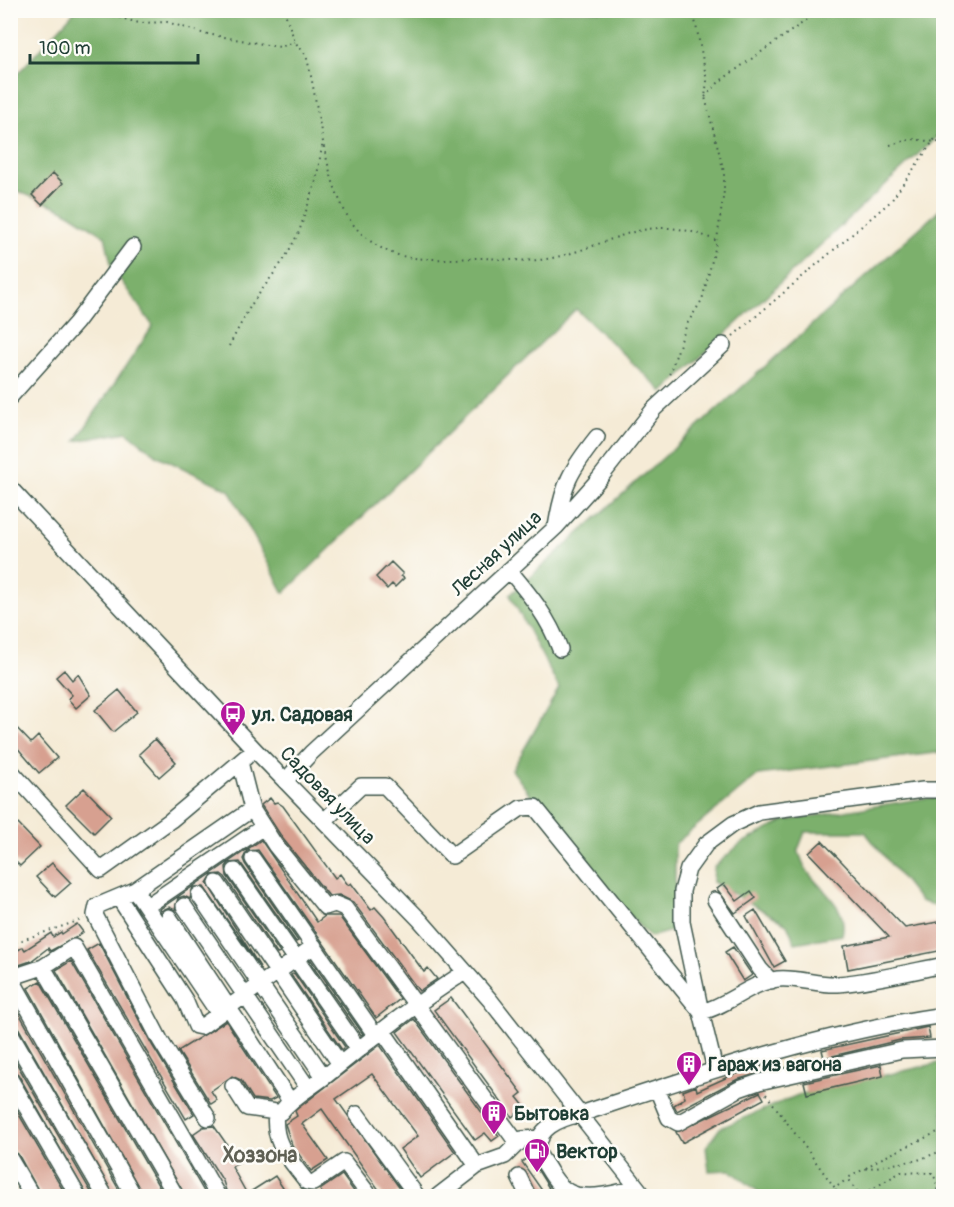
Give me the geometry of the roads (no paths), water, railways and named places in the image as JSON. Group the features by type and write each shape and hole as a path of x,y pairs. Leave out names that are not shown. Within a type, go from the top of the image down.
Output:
{"street":[{"path":"10,397 76,323 133,247"},
{"name":"Лесная улица","path":"285,781 311,753 556,527 663,400 723,345"},
{"path":"556,527 562,490 570,474 597,437"},
{"name":"Садовая улица","path":"10,488 255,750 420,920 465,972 641,1192"},
{"path":"509,570 547,619 560,649"},
{"path":"10,770 101,870 171,820 255,750"},
{"path":"240,762 252,809 275,845 325,907 335,904 345,908 518,1144"},
{"path":"324,820 361,786 385,786 452,856 521,808 536,807 701,1012"},
{"path":"715,1069 682,922 682,891 688,869 706,844 733,824 759,812 923,790 944,790"},
{"path":"208,1118 160,1040 95,915 97,906 135,890 252,809"},
{"path":"147,906 263,826"},
{"path":"164,920 275,845"},
{"path":"253,859 314,946 477,1166"},
{"path":"235,871 359,1050"},
{"path":"217,883 340,1064"},
{"path":"135,890 147,906 164,920 224,1010 290,1101"},
{"path":"200,895 324,1077"},
{"path":"119,898 185,1000 196,1026 201,1027 314,946"},
{"path":"715,900 760,969 771,981"},
{"path":"184,906 308,1088"},
{"path":"134,1197 11,978 43,967 74,947 218,1197"},
{"path":"701,1012 712,1010 733,997 771,981 841,984 944,965"},
{"path":"43,967 176,1197"},
{"path":"233,1086 247,1108 281,1112 290,1101 359,1050 414,1004 465,972"},
{"path":"641,1192 577,1195 558,1186 538,1152 541,1138 549,1126 562,1118 578,1116 715,1069 859,1030 944,1015"},
{"path":"10,1032 105,1197"},
{"path":"657,1089 669,1118 678,1123 739,1089 759,1082 902,1050 944,1048"},
{"path":"10,1078 78,1197"},
{"path":"276,1112 274,1124 278,1143 307,1182 313,1183 344,1162 370,1197"},
{"path":"357,1114 417,1197"},
{"path":"438,1197 477,1166 505,1156 522,1139 541,1138"},
{"path":"10,1159 32,1197"},
{"path":"519,1178 528,1197"}],"place":[{"name":"ул. Садовая","path":"233,737"},
{"name":"Гараж из вагона","path":"689,1087"},
{"name":"Бытовка","path":"494,1136"},
{"name":"Вектор","path":"537,1174"}],"district":[{"name":"Хоззона","path":"260,1155"}]}
